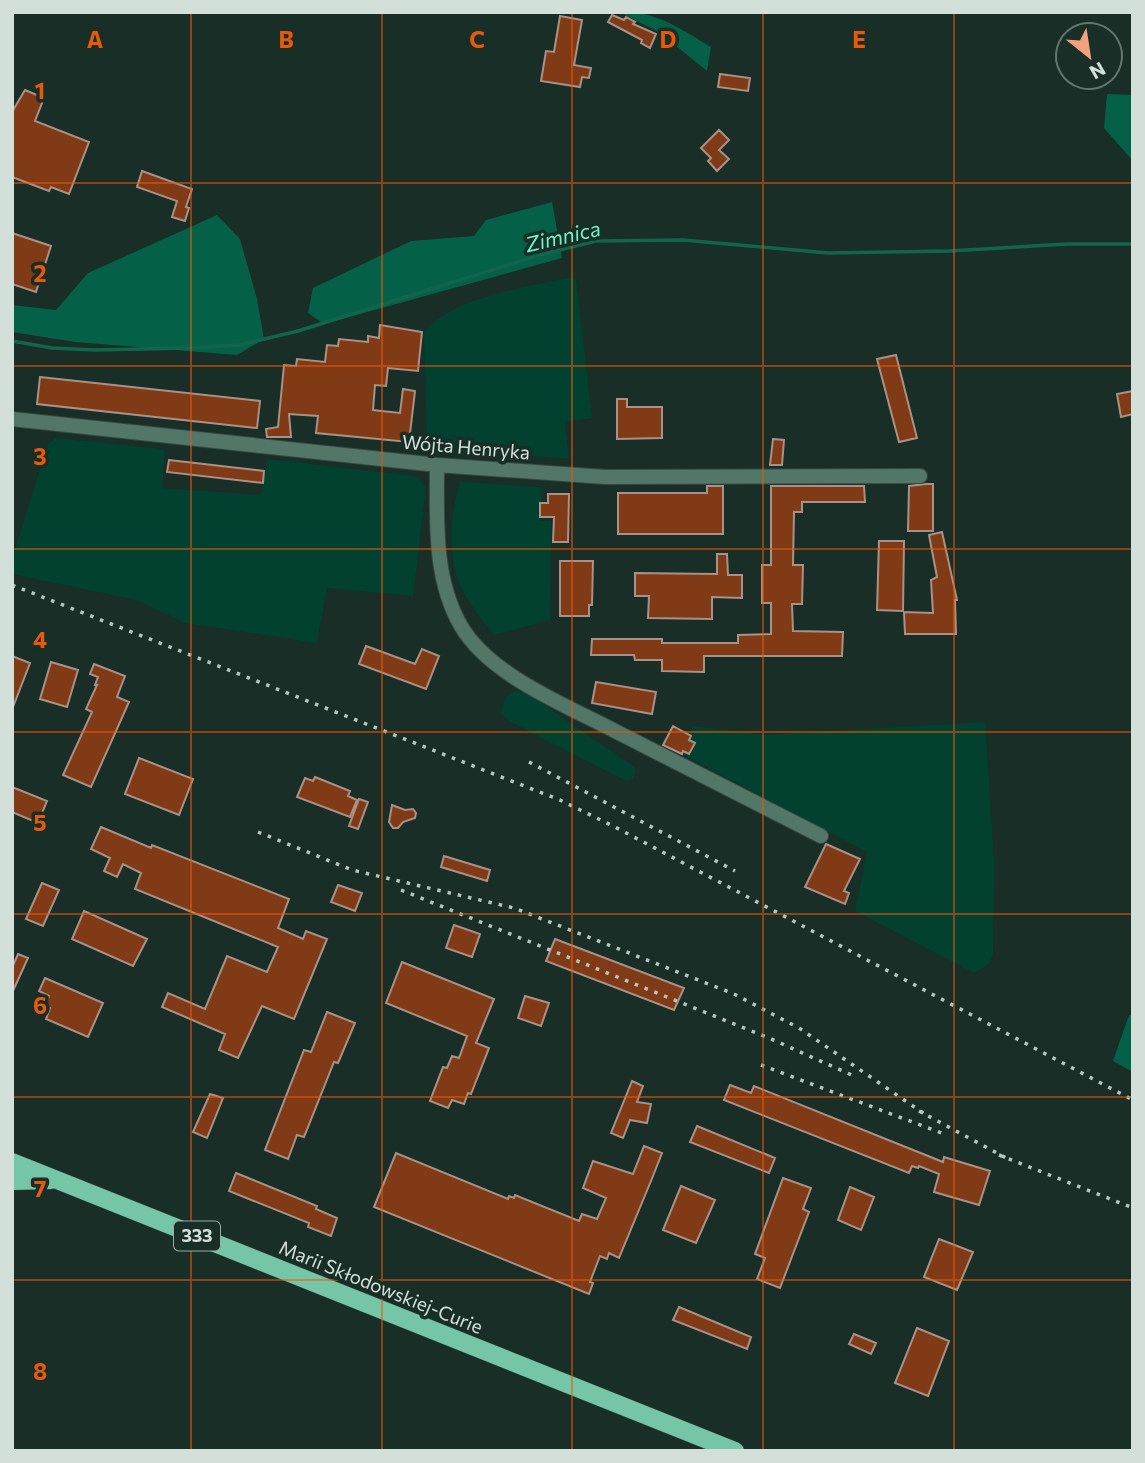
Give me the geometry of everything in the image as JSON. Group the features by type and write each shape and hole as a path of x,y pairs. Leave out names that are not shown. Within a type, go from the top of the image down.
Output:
{"main road":[{"name":"Marii Skłodowskiej-Curie","path":"12,1162 735,1451"},
{"path":"12,1181 58,1180"}],"street":[{"name":"Wójta Henryka","path":"12,419 437,465 619,477 920,476"},
{"path":"437,465 437,540 443,584 460,626 478,649 512,676 707,780 821,835"}],"green space":[{"path":"625,12 660,19 711,47 707,71 659,32 625,15"},
{"path":"1107,94 1133,95 1133,161 1104,128"},
{"path":"552,202 562,258 324,324 308,313 313,288 411,241 474,236 486,220"},
{"path":"217,215 240,239 257,299 264,339 237,355 75,342 12,332 12,305 56,310 88,273"},
{"path":"572,277 576,279 592,418 565,422 569,459 469,451 468,457 427,455 424,332 437,320 472,301"},
{"path":"55,438 165,449 162,488 261,495 267,459 415,476 426,487 413,596 327,588 317,643 185,623 137,600 12,574 12,559 48,444"},
{"path":"460,482 542,487 540,521 551,521 550,620 494,635 469,602 458,580 452,544 454,505"},
{"path":"517,691 527,693 634,767 636,771 633,779 626,781 507,720 501,713 502,705 507,696"},
{"path":"985,722 994,862 993,955 989,964 974,973 855,911 867,852 680,753 693,726 764,735"},
{"path":"1129,1015 1133,1016 1133,1072 1113,1061"}],"building":[{"path":"612,15 624,20 626,17 635,22 633,24 656,34 650,48 641,43 642,40 608,22"},
{"path":"560,16 582,20 574,65 591,68 589,78 582,77 580,87 541,81 546,51 554,52"},
{"path":"720,74 750,78 748,91 718,87"},
{"path":"25,90 44,98 35,121 89,142 69,194 51,187 49,191 12,177 12,112"},
{"path":"719,130 729,140 719,150 729,159 717,171 708,161 711,158 701,148"},
{"path":"142,171 192,189 185,221 172,217 177,201 137,187"},
{"path":"12,233 51,246 36,292 12,284"},
{"path":"380,325 422,332 418,371 388,368 386,386 375,385 373,410 400,413 403,389 415,391 409,442 316,433 318,416 289,414 291,437 267,437 266,429 278,427 284,365 296,366 297,359 325,362 327,345 338,346 339,339 368,342 368,336 379,338"},
{"path":"896,355 917,438 899,442 877,359"},
{"path":"40,377 260,401 257,428 37,404"},
{"path":"1133,391 1133,414 1121,417 1117,394"},
{"path":"617,399 627,399 627,407 662,407 662,438 617,439"},
{"path":"773,439 784,440 782,465 770,465"},
{"path":"169,460 264,471 263,483 167,472"},
{"path":"933,484 933,531 908,531 909,486"},
{"path":"707,486 723,486 723,534 618,534 618,493 707,493"},
{"path":"771,486 864,486 865,502 802,502 802,512 794,512 793,565 803,565 802,604 792,604 793,631 843,632 842,656 704,656 704,672 662,671 662,660 635,660 634,655 591,655 592,639 738,643 738,635 771,634 771,603 762,603 762,565 771,565"},
{"path":"548,494 569,494 568,542 553,542 554,517 540,517 540,503 548,503"},
{"path":"942,532 957,600 956,634 905,634 904,612 933,613 931,580 937,577 929,535"},
{"path":"879,541 904,541 903,611 877,610"},
{"path":"717,554 727,554 728,575 742,575 742,598 712,597 712,619 648,618 649,596 635,596 635,573 717,574"},
{"path":"560,561 593,561 592,605 589,605 589,616 560,616"},
{"path":"366,646 415,664 422,649 439,656 426,689 359,664"},
{"path":"12,656 30,663 13,707 12,707"},
{"path":"51,662 78,670 67,707 40,699"},
{"path":"94,664 125,676 117,697 129,702 91,787 63,775 92,712 86,709 97,685 98,677 90,674"},
{"path":"596,682 656,692 652,714 592,703"},
{"path":"673,726 691,736 689,740 695,743 689,754 683,751 682,754 663,745"},
{"path":"139,758 193,779 179,815 125,794"},
{"path":"315,777 350,791 348,796 357,800 350,817 297,797 305,778 313,781"},
{"path":"12,787 47,801 38,823 12,812"},
{"path":"359,799 368,802 358,829 349,826"},
{"path":"392,805 405,810 413,809 415,818 393,828 389,822"},
{"path":"101,827 289,899 278,928 303,939 306,931 327,939 294,1019 262,1006 238,1058 219,1050 225,1034 162,1007 168,993 205,1009 227,956 267,972 278,947 135,889 141,873 123,864 117,877 104,871 110,858 91,849"},
{"path":"826,844 860,859 844,891 849,893 845,904 805,887"},
{"path":"444,856 490,870 487,881 441,867"},
{"path":"42,883 59,890 43,926 26,919"},
{"path":"338,885 362,893 355,911 331,902"},
{"path":"84,911 147,939 133,966 72,939"},
{"path":"454,925 480,934 472,957 446,948"},
{"path":"555,939 684,988 674,1010 546,961"},
{"path":"18,954 28,958 12,993 12,968"},
{"path":"402,962 494,999 476,1043 489,1048 471,1094 468,1093 464,1104 452,1100 448,1108 430,1101 443,1067 447,1068 452,1056 459,1058 467,1036 386,1003"},
{"path":"45,978 103,1003 88,1037 46,1019 50,1008 45,1006 49,996 39,991"},
{"path":"525,996 549,1003 541,1026 518,1018"},
{"path":"327,1012 355,1023 338,1063 334,1062 304,1137 297,1135 288,1159 265,1150 304,1050 311,1052"},
{"path":"632,1081 643,1086 637,1102 651,1104 647,1123 630,1120 623,1138 611,1133"},
{"path":"730,1085 751,1093 754,1086 943,1162 944,1157 990,1171 979,1205 934,1192 939,1174 919,1166 912,1166 909,1173 724,1100"},
{"path":"210,1094 223,1098 207,1138 193,1132"},
{"path":"697,1126 775,1158 769,1173 690,1142"},
{"path":"644,1146 662,1153 619,1258 609,1253 607,1259 600,1256 590,1282 593,1283 589,1294 374,1207 396,1153 508,1199 509,1196 514,1198 515,1195 579,1221 582,1214 597,1219 606,1198 583,1188 593,1161 633,1174"},
{"path":"236,1173 317,1206 316,1209 337,1218 331,1236 308,1227 309,1223 229,1191"},
{"path":"783,1178 811,1188 803,1209 809,1212 780,1288 757,1279 765,1258 755,1254"},
{"path":"681,1186 715,1200 696,1243 663,1230"},
{"path":"850,1187 874,1197 861,1230 838,1220"},
{"path":"939,1239 973,1252 957,1290 924,1277"},
{"path":"679,1307 751,1337 747,1349 673,1320"},
{"path":"917,1328 949,1341 928,1396 895,1383"},
{"path":"854,1334 876,1343 871,1354 849,1344"}],"waterway":[{"name":"Zimnica","path":"12,341 52,348 95,350 239,345 298,331 543,254 596,241 683,240 828,253 1133,244"}],"railway":[{"path":"12,585 560,800 1133,1100"},
{"path":"529,762 735,871"},
{"path":"258,832 352,870 514,908 734,994 799,1028 926,1115"},
{"path":"401,890 769,1038 854,1076"},
{"path":"761,1065 947,1135"},
{"path":"919,1111 1008,1159"},
{"path":"999,1155 1133,1208"}]}
